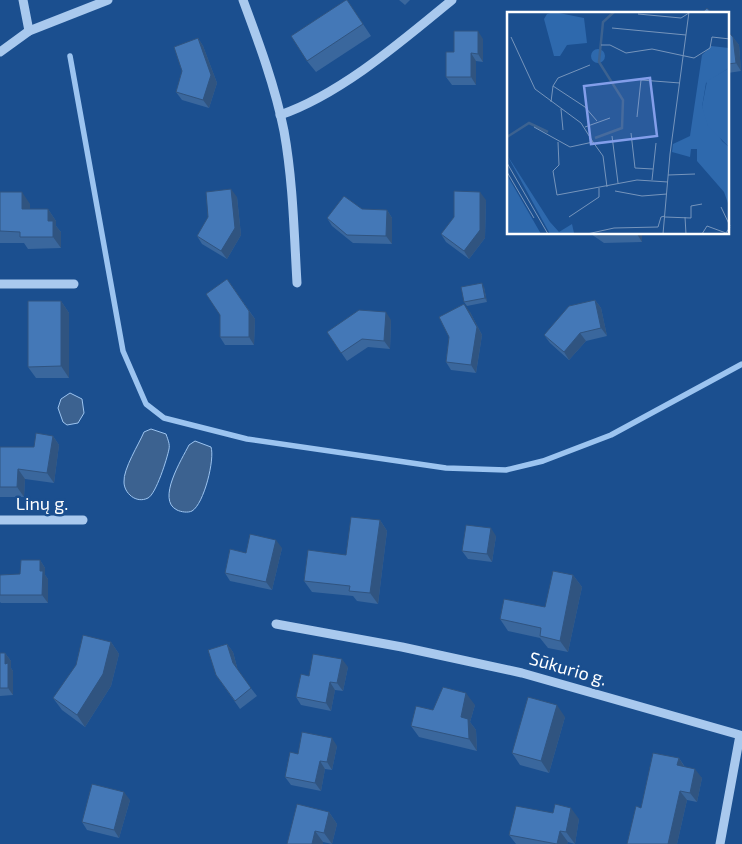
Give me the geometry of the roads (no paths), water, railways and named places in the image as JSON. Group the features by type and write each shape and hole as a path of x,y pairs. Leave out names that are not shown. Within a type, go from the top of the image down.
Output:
{"street":[{"path":"23,0 29,32"},
{"path":"0,52 29,32 108,0"},
{"path":"243,0 262,51 280,116 290,175 297,283"},
{"path":"280,116 302,108 329,92 407,37 452,0"},
{"path":"0,284 74,284"},
{"name":"Linų g.","path":"0,520 83,520"},
{"name":"Sūkurio g.","path":"276,624 402,647 522,673 740,735 720,844"}],"water":[{"path":"70,393 82,399 84,413 78,423 67,425 63,422 58,408 61,399"},
{"path":"151,429 166,434 169,449 164,468 154,490 148,498 139,500 126,490 124,477 144,432"},
{"path":"195,441 211,447 210,471 201,500 192,511 182,512 171,505 169,498 170,489 172,479 181,460 189,445"}],"waterway":[{"path":"70,56 123,351 146,404 164,418 247,439 446,468 506,470 543,461 611,435 742,364"}]}
